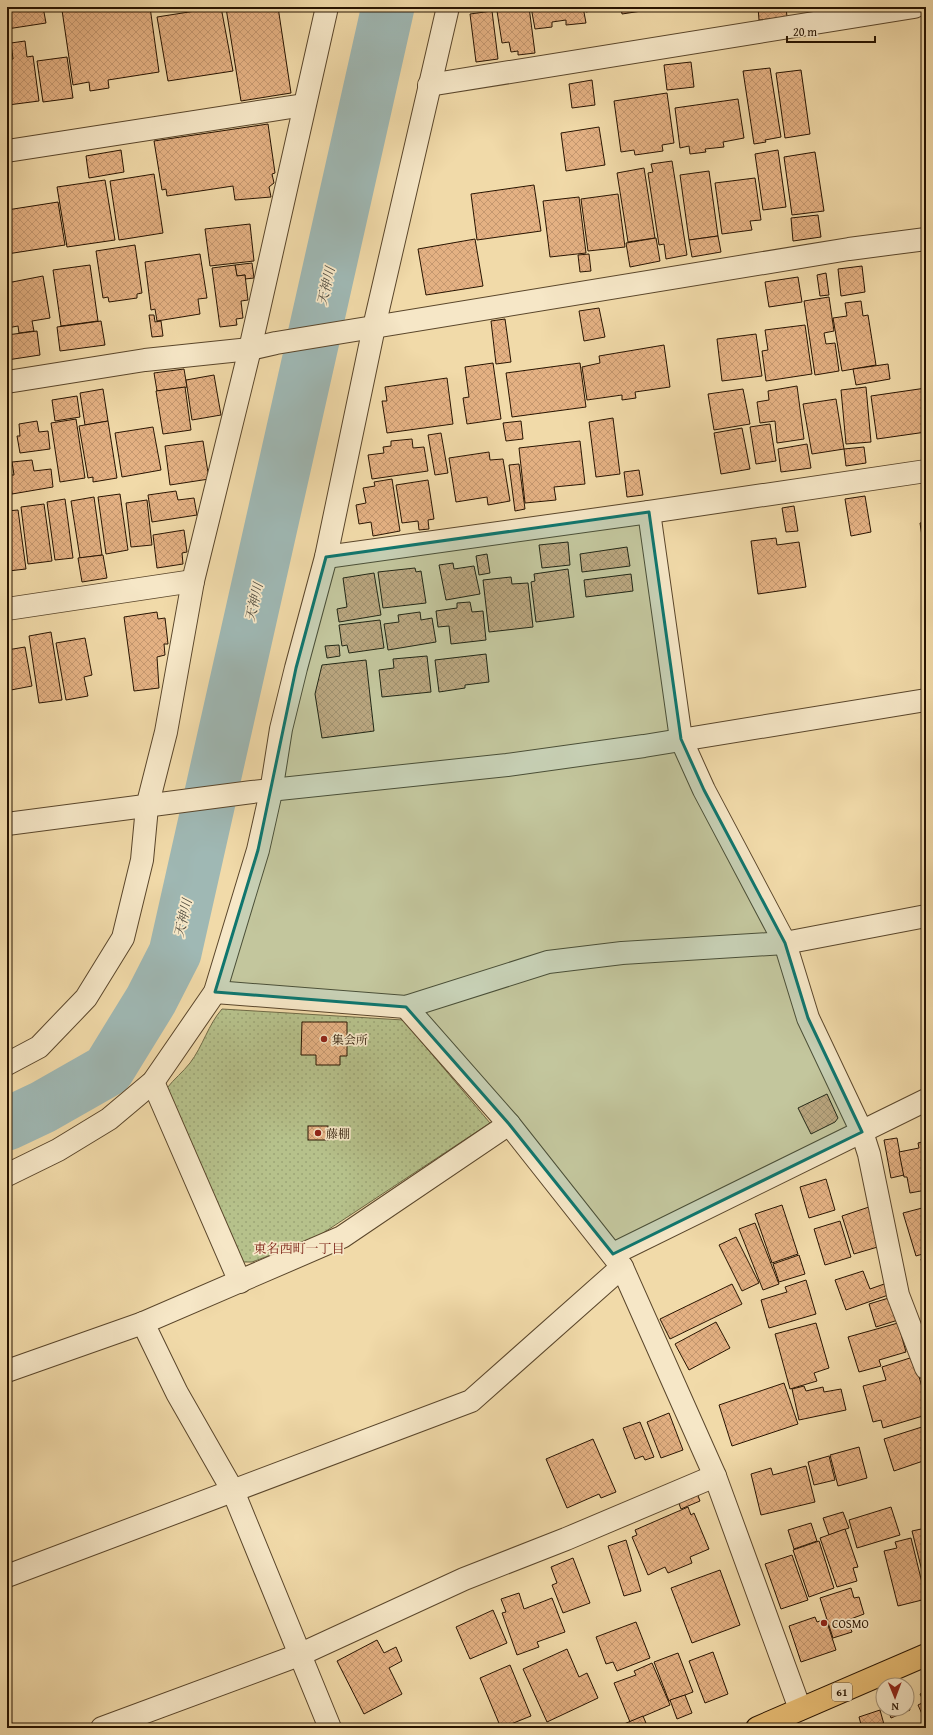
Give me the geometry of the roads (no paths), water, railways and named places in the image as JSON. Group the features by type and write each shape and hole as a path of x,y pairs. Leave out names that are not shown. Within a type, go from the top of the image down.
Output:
{"main road":[{"name":"61","path":"757,1728 926,1655"}],"street":[{"path":"7,1064 39,1047 86,998 123,938 142,860 147,807 166,732 193,581 250,349 326,7"},
{"path":"7,1175 58,1150 109,1119 152,1082 215,992 258,850 262,792 282,729 296,668 326,556 368,328 448,7"},
{"path":"429,85 914,7"},
{"path":"7,151 304,105"},
{"path":"7,382 145,360 250,349 276,343 849,249 926,239"},
{"path":"326,556 649,512 926,471"},
{"path":"649,512 681,739 704,790 785,943 808,1018 862,1132 869,1154 898,1295 920,1336 926,1368"},
{"path":"7,609 193,581"},
{"path":"7,824 262,792 507,765 644,746 926,700"},
{"path":"215,992 406,1007 548,962 622,953 785,943 926,916"},
{"path":"406,1007 509,1124 542,1168 574,1204 617,1260 715,1476 800,1709"},
{"path":"152,1082 240,1282"},
{"path":"7,1576 470,1401 617,1260 926,1100"},
{"path":"7,1371 143,1323 342,1237 509,1124"},
{"path":"143,1323 178,1393 233,1491 330,1728"},
{"path":"102,1728 299,1655 464,1579 566,1539 715,1476"}],"waterway":[{"name":"天神川","path":"7,1124 43,1107 108,1070 151,1000 175,953 388,7"}],"place":[{"name":"集会所","path":"324,1039"},
{"name":"藤棚","path":"318,1133"},
{"name":"COSMO","path":"824,1623"}],"district":[{"name":"東名西町一丁目","path":"299,1248"}]}
